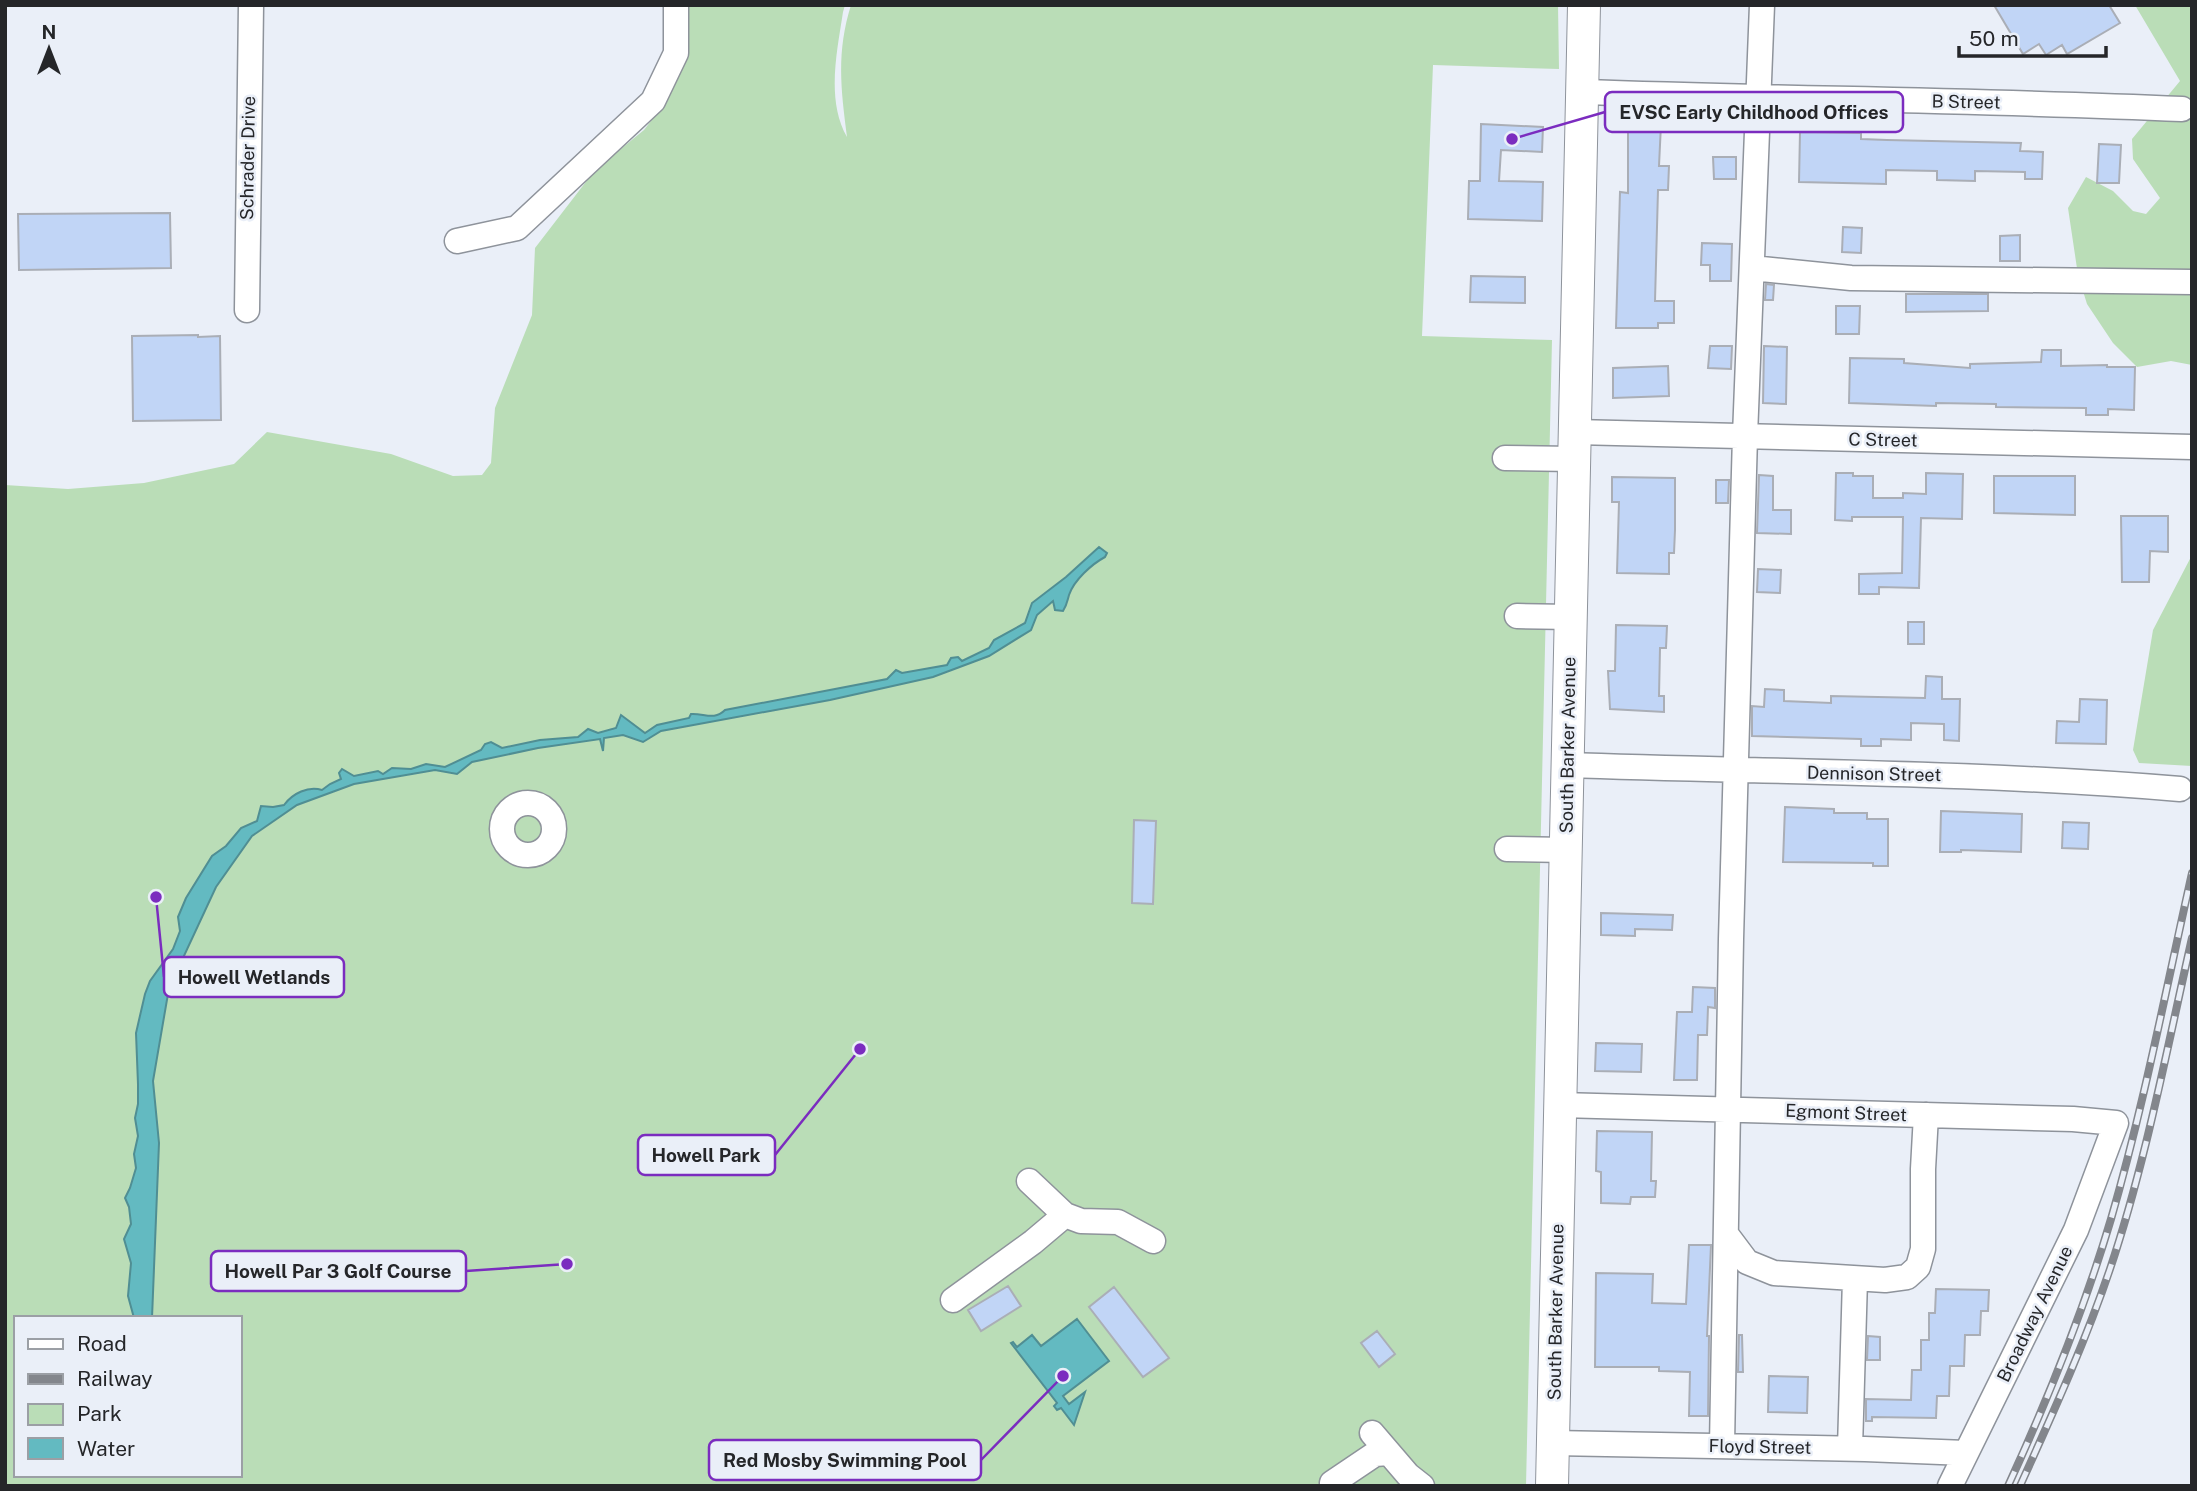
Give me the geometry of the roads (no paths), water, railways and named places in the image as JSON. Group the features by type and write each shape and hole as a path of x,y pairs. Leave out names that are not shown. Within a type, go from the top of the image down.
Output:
{"main road":[{"name":"South Barker Avenue","path":"1552,1486 1584,5"}],"street":[{"name":"Schrader Drive","path":"247,310 251,5"},
{"path":"457,241 517,228 653,101 676,52 676,5"},
{"path":"1722,1446 1745,436 1762,5"},
{"name":"B Street","path":"1582,92 2087,104 2182,109"},
{"path":"1752,268 1851,278 2192,282"},
{"name":"C Street","path":"1505,458 1574,446 1745,436 2192,447"},
{"path":"1517,616 1571,617"},
{"name":"Dennison Street","path":"1567,765 2093,781 2180,789"},
{"path":"1507,849 1566,850"},
{"name":"Egmont Street","path":"1560,1105 2102,1121 2116,1123 2111,1138"},
{"path":"1726,1234 1747,1262 1774,1273 1885,1280 1907,1277 1918,1267 1923,1249 1926,1115"},
{"name":"Broadway Avenue","path":"1950,1486 2076,1230 2111,1138"},
{"path":"1029,1181 1065,1215 1081,1221 1118,1222 1153,1241"},
{"path":"953,1300 1033,1242 1065,1215"},
{"path":"1850,1448 1855,1279"},
{"path":"1372,1433 1408,1475 1422,1486"},
{"name":"Floyd Street","path":"1553,1443 1850,1448 1966,1453"},
{"path":"1330,1479 1375,1454 1389,1453"}],"water":[{"path":"1099,547 1107,553 1079,578 1071,589 1063,611 1055,610 1053,601 1037,615 1031,630 989,656 933,677 830,700 661,731 643,742 623,735 604,738 603,751 600,739 538,748 472,762 457,774 435,770 354,784 297,805 252,836 216,887 169,988 153,1081 159,1143 152,1316 133,1316 128,1296 131,1263 124,1239 131,1224 125,1198 136,1168 136,1033 145,994 150,981 173,949 180,931 178,917 186,898 212,856 226,846 241,828 257,821 261,806 284,805 301,792 322,790 341,779 339,773 342,769 354,776 378,771 383,774 392,768 411,769 426,764 445,767 481,750 485,744 491,742 502,748 540,740 578,737 588,729 598,733 616,728 621,715 645,733 657,725 689,718 691,714 717,715 725,710 887,679 896,670 902,673 947,665 951,658 958,657 962,661 989,648 994,640 1025,623 1032,603"},
{"path":"1077,1319 1109,1361 1063,1396 1069,1404 1085,1392 1074,1425 1061,1408 1057,1410 1054,1406 1057,1403 1011,1343 1017,1347 1032,1335 1041,1346"}],"railway":[{"path":"2008,1486 2064,1354 2111,1219 2144,1090 2192,873"},
{"path":"2020,1486 2068,1379 2123,1229 2155,1105 2192,938"}],"place":[{"name":"EVSC Early Childhood Offices","path":"1512,139"},
{"name":"Howell Wetlands","path":"156,897"},
{"name":"Howell Park","path":"860,1049"},
{"name":"Howell Par 3 Golf Course","path":"567,1264"},
{"name":"Red Mosby Swimming Pool","path":"1063,1376"}]}
